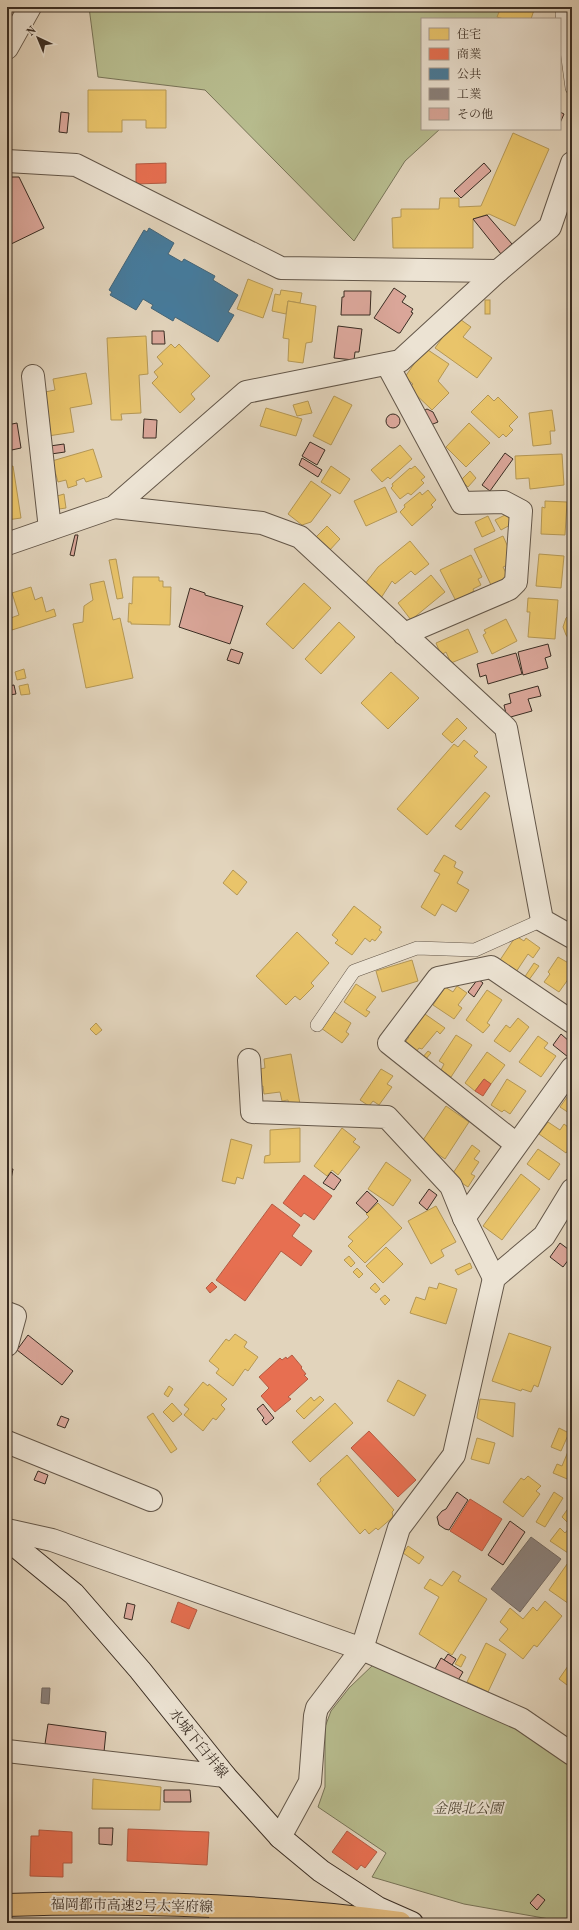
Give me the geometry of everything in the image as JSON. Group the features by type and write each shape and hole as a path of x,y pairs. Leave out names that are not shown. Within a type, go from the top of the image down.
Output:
{"highway":[{"name":"福岡都市高速2号太宰府線","path":"7,1905 62,1903 209,1905 354,1916 400,1923"},
{"path":"7,1915 185,1912 281,1923"}],"street":[{"path":"7,48 30,7"},
{"path":"7,161 76,165 281,268 498,271"},
{"path":"7,544 114,507 246,392 400,361 498,271 550,227 572,163"},
{"path":"387,364 462,503 504,502 521,511 516,582 509,589 404,634"},
{"path":"33,376 50,529"},
{"path":"114,507 262,523 300,537 506,728 542,920 572,937"},
{"path":"516,1144 390,1043 438,978 491,967 572,1022"},
{"path":"249,1060 252,1112 387,1117 450,1186 494,1278"},
{"path":"464,1218 572,1068"},
{"path":"280,1837 310,1782 315,1716 317,1708 362,1649 399,1528 454,1456 494,1278 544,1236 572,1190"},
{"path":"7,1312 15,1316 7,1345"},
{"path":"7,1442 151,1500"},
{"path":"7,1530 52,1540 362,1649 521,1720 572,1754"},
{"name":"水城下臼井線","path":"7,1539 74,1594 140,1670 225,1776 280,1837 321,1871 378,1908 412,1923"},
{"path":"7,1751 225,1776"}],"lane":[{"path":"562,14 572,88"},
{"path":"317,1025 354,971 417,948 474,950 542,920"}],"green space":[{"path":"89,7 502,7 498,18 421,18 421,130 439,130 405,161 354,241 205,90 98,77"},
{"name":"金隈北公園","path":"374,1664 511,1726 572,1763 572,1923 464,1904 372,1877 386,1853 318,1807 325,1787 325,1727 331,1711 349,1688"}],"building: 住宅":[{"path":"501,7 535,7 531,18 497,17"},
{"path":"88,90 166,90 166,128 146,128 146,120 122,120 122,132 88,132"},
{"path":"513,133 549,149 515,226 489,214 473,219 473,248 393,248 392,218 401,217 401,209 439,209 440,198 459,198 459,207 481,206"},
{"path":"248,279 273,289 263,318 237,309"},
{"path":"281,290 302,293 300,303 288,301 286,314 272,311 275,294 280,295"},
{"path":"485,300 490,300 490,314 485,314"},
{"path":"288,301 316,306 312,342 306,343 303,363 288,361 289,339 283,338"},
{"path":"457,317 471,327 463,337 492,358 477,378 435,348"},
{"path":"146,336 148,374 139,375 141,413 121,414 122,420 111,420 107,338"},
{"path":"171,344 175,348 179,344 210,376 191,394 195,399 180,413 152,383 158,377 154,372 163,364 157,357"},
{"path":"425,348 449,364 438,381 449,393 432,410 409,388 413,384 405,377"},
{"path":"86,373 92,404 70,408 74,432 48,436 40,393 55,390 53,379"},
{"path":"488,395 494,401 498,397 518,417 509,426 513,430 506,437 503,434 499,438 471,412"},
{"path":"334,396 352,405 331,445 313,436"},
{"path":"308,401 312,413 297,416 293,405"},
{"path":"266,408 302,419 296,436 260,426"},
{"path":"552,410 555,431 550,431 551,444 533,446 529,413"},
{"path":"469,423 490,443 466,467 446,447"},
{"path":"400,445 412,459 390,479 388,477 382,482 371,470"},
{"path":"93,449 102,477 86,482 84,478 76,481 77,485 68,488 66,480 58,482 52,461"},
{"path":"562,454 564,485 530,489 529,478 516,479 515,456"},
{"path":"13,466 21,518 7,520 7,467"},
{"path":"331,466 350,479 340,494 321,482"},
{"path":"415,466 425,477 421,480 424,483 411,495 408,493 400,499 391,488 393,486 392,484 410,468 411,469"},
{"path":"470,471 476,478 468,487 461,480"},
{"path":"311,481 331,495 311,522 302,525 288,514"},
{"path":"385,487 397,512 366,526 354,501"},
{"path":"428,490 436,500 431,505 433,507 412,526 400,512 405,507 404,505 420,492 422,495"},
{"path":"64,494 66,508 59,509 57,496"},
{"path":"545,501 567,502 565,535 541,534 542,507 545,508"},
{"path":"507,514 512,524 501,530 495,520"},
{"path":"488,516 495,531 482,537 475,522"},
{"path":"327,526 340,539 328,552 314,539"},
{"path":"503,536 511,554 507,556 510,564 503,567 508,577 491,585 474,549"},
{"path":"410,541 429,564 415,575 411,571 395,584 392,581 381,598 365,584 378,567"},
{"path":"539,554 564,556 561,588 536,586"},
{"path":"471,555 482,577 478,579 481,585 473,589 474,591 456,601 440,570"},
{"path":"116,559 123,598 117,599 109,560"},
{"path":"431,575 445,592 411,620 398,603"},
{"path":"133,577 159,577 159,581 163,581 163,587 171,587 170,625 131,624 131,622 128,622 129,603 132,604"},
{"path":"104,581 113,620 120,618 133,678 86,688 73,624 83,622 84,606 93,600 90,584"},
{"path":"304,583 331,608 293,649 266,624"},
{"path":"31,587 35,600 42,597 46,612 54,609 56,616 12,630 8,619 19,615 12,593"},
{"path":"528,598 558,600 555,639 528,637 530,612 527,612"},
{"path":"7,606 11,608 7,618"},
{"path":"572,612 572,643 566,635 563,627 566,618"},
{"path":"506,619 517,641 492,654 483,635 486,633 484,630"},
{"path":"339,622 355,637 321,674 305,659"},
{"path":"468,629 478,652 451,663 446,652 441,655 436,643"},
{"path":"24,669 26,678 17,680 15,672"},
{"path":"391,672 419,698 388,729 361,703"},
{"path":"28,684 30,694 21,695 19,686"},
{"path":"457,718 467,728 452,743 442,734"},
{"path":"464,740 478,752 474,756 487,767 427,835 397,809 454,744 458,747"},
{"path":"485,792 490,796 461,830 455,826"},
{"path":"444,855 456,862 454,867 463,872 457,883 469,890 456,912 442,904 435,916 421,907 440,874 434,871"},
{"path":"233,870 247,882 237,895 223,883"},
{"path":"354,906 381,927 379,930 382,932 375,941 372,939 370,942 365,938 352,955 335,943 338,940 332,935"},
{"path":"297,932 329,963 311,983 314,986 300,1000 295,996 286,1005 256,976"},
{"path":"516,936 524,941 526,938 540,948 533,958 528,954 514,975 498,963"},
{"path":"558,957 572,965 572,974 559,992 544,982 550,974 548,972"},
{"path":"412,960 418,981 382,992 376,971"},
{"path":"534,963 539,966 526,984 522,981"},
{"path":"356,984 376,997 366,1010 370,1012 366,1017 344,1002"},
{"path":"457,986 467,993 458,1005 462,1008 454,1019 433,1005 445,987 453,992"},
{"path":"487,990 502,1000 487,1023 490,1025 483,1033 466,1020"},
{"path":"333,1011 351,1023 346,1032 349,1034 342,1043 321,1028"},
{"path":"422,1012 445,1028 440,1034 437,1031 422,1049 419,1048 416,1052 404,1044 409,1037 404,1033"},
{"path":"518,1018 529,1027 510,1052 494,1041 506,1025 510,1028"},
{"path":"96,1023 102,1030 96,1035 90,1029"},
{"path":"456,1035 472,1045 451,1077 441,1070 444,1064 439,1061"},
{"path":"538,1036 548,1043 544,1048 556,1056 541,1077 519,1062"},
{"path":"428,1051 431,1053 425,1060 422,1058"},
{"path":"487,1052 505,1065 491,1084 484,1079 475,1091 465,1083"},
{"path":"291,1054 300,1104 289,1106 288,1100 282,1101 280,1092 264,1094 263,1086 257,1087 254,1070 265,1068 264,1059"},
{"path":"381,1069 393,1076 387,1084 392,1087 379,1105 373,1101 369,1106 360,1100"},
{"path":"507,1079 526,1091 510,1114 504,1110 502,1112 491,1105"},
{"path":"570,1093 572,1095 572,1115 560,1107"},
{"path":"446,1106 469,1122 445,1159 421,1143"},
{"path":"548,1122 560,1130 564,1124 572,1130 572,1145 566,1153 539,1134"},
{"path":"300,1128 300,1162 264,1163 265,1156 270,1155 270,1130"},
{"path":"342,1128 356,1139 353,1142 360,1147 338,1175 332,1170 327,1176 314,1166"},
{"path":"231,1139 252,1145 243,1179 237,1177 235,1184 222,1181"},
{"path":"472,1145 480,1151 474,1159 479,1162 471,1174 475,1176 468,1187 451,1176"},
{"path":"538,1149 560,1164 549,1180 527,1164"},
{"path":"386,1162 411,1180 393,1206 368,1189"},
{"path":"521,1174 540,1189 502,1240 483,1226"},
{"path":"378,1203 402,1228 365,1263 348,1246 353,1241 348,1237 369,1217 366,1214"},
{"path":"436,1206 456,1242 441,1250 444,1256 431,1264 408,1221"},
{"path":"386,1247 403,1264 383,1283 366,1266"},
{"path":"349,1256 355,1263 351,1267 344,1260"},
{"path":"470,1263 472,1268 458,1275 455,1270"},
{"path":"357,1268 363,1274 359,1278 353,1272"},
{"path":"375,1283 380,1289 376,1293 370,1288"},
{"path":"439,1283 457,1289 446,1324 410,1313 416,1297 425,1300 429,1287 437,1289"},
{"path":"385,1295 390,1300 385,1305 380,1299"},
{"path":"509,1333 551,1347 538,1387 534,1385 531,1392 522,1389 521,1391 492,1381"},
{"path":"235,1334 247,1342 244,1347 258,1357 248,1371 245,1369 233,1386 216,1373 219,1369 209,1361 226,1339 229,1341"},
{"path":"398,1380 426,1395 414,1416 387,1401"},
{"path":"203,1382 208,1386 209,1384 227,1399 221,1405 225,1409 216,1420 213,1418 203,1431 184,1415 189,1409 184,1405"},
{"path":"169,1386 173,1389 168,1397 164,1394"},
{"path":"320,1396 324,1400 304,1419 296,1411 311,1397 314,1401"},
{"path":"480,1399 515,1403 513,1437 477,1418"},
{"path":"172,1403 182,1414 173,1422 163,1412"},
{"path":"335,1403 353,1423 310,1462 292,1442"},
{"path":"153,1413 177,1449 171,1453 147,1417"},
{"path":"559,1428 569,1433 561,1451 551,1447"},
{"path":"477,1438 495,1443 489,1464 471,1459"},
{"path":"572,1442 572,1481 553,1473 557,1464 562,1466"},
{"path":"347,1455 394,1510 392,1512 393,1517 378,1530 376,1528 369,1534 365,1529 360,1534 317,1484 321,1481 320,1479"},
{"path":"528,1476 541,1486 536,1491 540,1494 523,1517 503,1502 521,1478 524,1480"},
{"path":"554,1492 563,1498 545,1527 536,1522"},
{"path":"572,1503 571,1555 550,1541 560,1528 565,1533 571,1526 562,1517"},
{"path":"408,1546 424,1557 419,1564 403,1553"},
{"path":"572,1557 572,1606 549,1590"},
{"path":"453,1571 461,1576 458,1581 487,1599 452,1655 419,1634 439,1597 424,1588 430,1579 442,1586"},
{"path":"545,1601 562,1616 537,1647 534,1645 523,1659 499,1640 508,1629 500,1622 510,1608 523,1619 533,1607 537,1611"},
{"path":"486,1643 506,1654 488,1692 467,1682"},
{"path":"461,1654 466,1657 461,1667 455,1664"},
{"path":"568,1666 572,1669 571,1688 559,1679"},
{"path":"93,1779 161,1787 160,1810 92,1809"}],"building: 商業":[{"path":"166,163 166,183 136,184 136,164"},
{"path":"484,1079 491,1084 483,1096 475,1091"},
{"path":"304,1175 332,1196 314,1220 304,1213 301,1217 283,1203"},
{"path":"272,1204 300,1225 292,1236 312,1251 301,1266 281,1251 245,1301 216,1280"},
{"path":"212,1282 217,1287 210,1293 206,1288"},
{"path":"292,1355 302,1367 301,1368 306,1374 304,1375 308,1379 288,1397 291,1399 275,1412 261,1396 269,1388 259,1377 280,1358 282,1360 286,1357 287,1359"},
{"path":"369,1431 416,1480 398,1497 351,1448"},
{"path":"470,1499 502,1519 482,1551 450,1531"},
{"path":"178,1602 197,1610 189,1629 171,1622"},
{"path":"128,1829 209,1832 207,1865 127,1861"},
{"path":"39,1830 72,1832 72,1863 63,1863 63,1877 30,1876 31,1836 39,1836"},
{"path":"347,1831 377,1852 365,1868 361,1865 357,1870 332,1852"}],"building: 公共":[{"path":"149,228 174,243 168,254 182,262 184,259 215,276 213,280 238,295 228,312 234,315 218,342 175,317 173,321 151,308 153,305 143,299 136,310 110,295 112,292 109,290 144,230 147,232"}],"building: 工業":[{"path":"531,1537 561,1559 520,1612 491,1589"},
{"path":"42,1688 50,1688 49,1704 41,1703"}],"building: その他":[{"path":"572,8 572,29 569,13"},
{"path":"61,112 69,113 67,133 59,132"},
{"path":"561,112 564,114 561,121"},
{"path":"484,163 491,171 461,198 454,191"},
{"path":"7,177 19,177 44,228 7,246"},
{"path":"487,215 512,244 501,254 473,219"},
{"path":"394,288 406,296 402,302 413,309 411,312 413,313 400,333 374,318"},
{"path":"344,291 371,291 370,315 341,315 342,297 344,297"},
{"path":"338,326 362,329 359,352 355,352 354,360 334,358"},
{"path":"152,331 164,331 165,344 152,344"},
{"path":"427,409 433,412 438,422 428,426 421,412"},
{"path":"393,414 398,416 400,421 398,426 393,428 388,426 386,421 388,416"},
{"path":"144,419 157,420 156,438 143,438"},
{"path":"17,423 21,448 7,451 7,425"},
{"path":"310,442 325,450 317,465 302,456"},
{"path":"64,444 65,452 51,454 50,446"},
{"path":"505,453 513,459 490,491 482,485"},
{"path":"302,458 322,470 318,477 299,465"},
{"path":"75,535 78,535 74,556 70,555"},
{"path":"190,588 205,593 205,595 243,606 230,644 179,627"},
{"path":"548,644 551,656 545,658 548,668 523,675 518,652"},
{"path":"231,649 243,653 239,664 227,660"},
{"path":"516,653 522,674 488,684 486,675 480,677 477,664"},
{"path":"14,685 16,694 9,695 8,686"},
{"path":"538,686 541,696 528,699 532,711 507,718 504,705 511,703 509,694"},
{"path":"478,979 483,983 474,997 468,992"},
{"path":"561,1034 570,1042 572,1052 568,1057 553,1045"},
{"path":"7,1169 13,1169 11,1179 7,1178"},
{"path":"331,1172 341,1180 334,1190 323,1183"},
{"path":"429,1189 437,1195 427,1210 419,1203"},
{"path":"367,1191 378,1201 367,1213 356,1203"},
{"path":"560,1243 572,1252 572,1255 563,1267 550,1257"},
{"path":"28,1335 73,1371 62,1385 17,1350"},
{"path":"263,1404 274,1418 266,1425 262,1420 264,1418 257,1409"},
{"path":"61,1416 69,1419 65,1428 57,1425"},
{"path":"38,1471 48,1475 45,1484 34,1480"},
{"path":"457,1492 468,1500 449,1530 445,1529 439,1525 437,1517 446,1509"},
{"path":"510,1521 525,1532 503,1565 488,1555"},
{"path":"127,1603 135,1605 132,1620 124,1618"},
{"path":"448,1654 456,1659 452,1665 444,1660"},
{"path":"441,1658 463,1672 457,1682 435,1669"},
{"path":"48,1724 106,1732 104,1752 45,1744"},
{"path":"164,1790 190,1790 191,1802 164,1802"},
{"path":"99,1828 113,1828 112,1845 99,1844"},
{"path":"538,1894 545,1900 537,1910 530,1903"}]}
